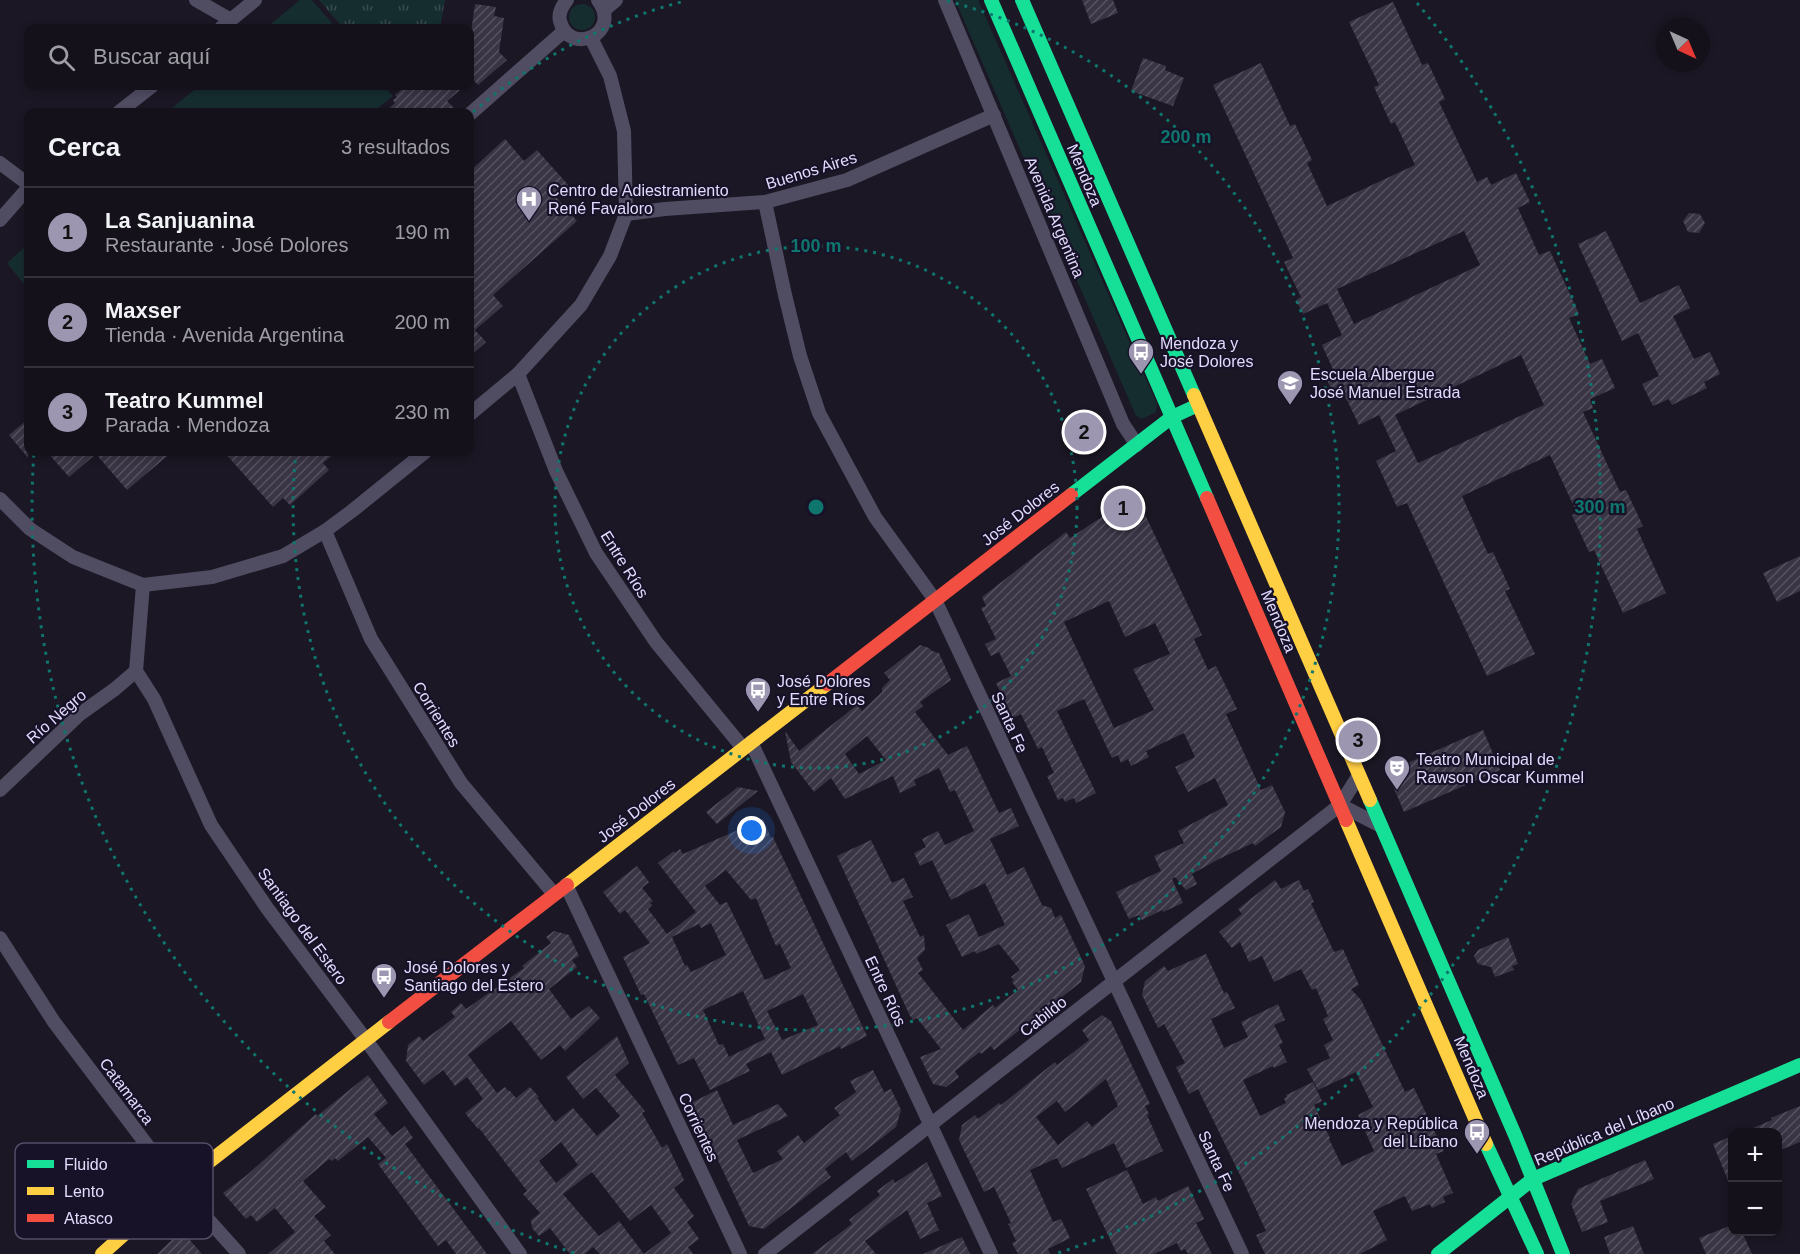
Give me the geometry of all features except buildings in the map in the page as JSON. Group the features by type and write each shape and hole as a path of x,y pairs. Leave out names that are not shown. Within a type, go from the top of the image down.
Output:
{"main road":[{"name":"Mendoza","path":"991,0 1537,1254"},
{"name":"Mendoza","path":"1022,0 1359,775 1563,1254"},
{"name":"José Dolores","path":"213,1159 1173,417 1198,405"},
{"name":"República del Líbano","path":"1438,1254 1533,1179 1800,1065"},
{"name":"José Dolores","path":"102,1254 119,1239"}],"street":[{"path":"196,0 226,24 255,0"},
{"path":"564,1 560,17 564,31 576,39 584,40 598,34 602,28 605,21 601,5 616,0"},
{"name":"Avenida Argentina","path":"945,0 1123,424 1137,445"},
{"path":"474,110 564,31"},
{"path":"474,411 518,374 582,305 610,256 626,214 624,131 610,76 591,38"},
{"path":"124,108 147,90"},
{"name":"Buenos Aires","path":"626,214 765,202 847,180 994,115"},
{"path":"0,163 24,183"},
{"path":"0,220 24,191"},
{"name":"Santa Fe","path":"765,202 784,295 819,413 875,517 934,600 1242,1254"},
{"name":"Entre Ríos","path":"518,374 556,471 596,554 656,642 747,745 991,1254"},
{"path":"1,501 30,529 73,557 143,585 212,577 283,556 325,531 420,456"},
{"name":"Corrientes","path":"325,531 371,639 461,783 554,894"},
{"path":"136,671 143,585"},
{"name":"Río Negro","path":"0,790 80,714 136,671"},
{"name":"Santiago del Estero","path":"136,671 154,699 211,825 267,908 366,1040 520,1254"},
{"name":"Cabildo","path":"765,1254 1340,805 1359,775"},
{"path":"1340,805 1381,826"},
{"name":"Corrientes","path":"566,885 740,1254"},
{"name":"Catamarca","path":"0,938 54,1022 145,1143"},
{"name":"Catamarca","path":"213,1225 239,1254"}],"green space":[{"path":"300,0 312,0 333,24 271,24"},
{"path":"319,0 445,0 441,24 340,24"},
{"path":"955,0 978,0 1157,404 1156,412 1142,419 1136,416"},
{"path":"582,4 591,8 595,17 591,26 582,30 573,26 569,17 573,8"},
{"path":"194,90 388,90 393,96 378,108 172,108"},
{"path":"24,248 24,284 7,263"}],"traffic: fast":[{"path":"991,0 1207,498"},
{"path":"1022,0 1194,395"},
{"path":"1071,495 1172,417 1198,405"},
{"path":"1370,800 1515,1135 1563,1254"},
{"path":"1438,1254 1533,1179 1800,1065"},
{"path":"1486,1144 1537,1254"}],"traffic: slow":[{"path":"1194,395 1370,800"},
{"path":"567,885 827,684"},
{"path":"1346,820 1486,1144"},
{"path":"213,1159 389,1022"},
{"path":"102,1254 119,1239"}],"traffic: jam":[{"path":"827,684 1071,495"},
{"path":"1207,498 1346,820"},
{"path":"389,1022 567,885"}],"place":[{"name":"Centro de Adiestramiento René Favaloro","path":"529,222"},
{"name":"Mendoza y José Dolores","path":"1141,375"},
{"name":"Escuela Albergue José Manuel Estrada","path":"1290,406"},
{"name":"Maxser","path":"1084,432"},
{"name":"La Sanjuanina","path":"1123,508"},
{"name":"José Dolores y Entre Ríos","path":"758,713"},
{"name":"Teatro Kummel","path":"1358,740"},
{"name":"Teatro Municipal de Rawson Oscar Kummel","path":"1397,791"},
{"name":"José Dolores y Santiago del Estero","path":"384,999"},
{"name":"Mendoza y República del Líbano","path":"1477,1155"}]}
